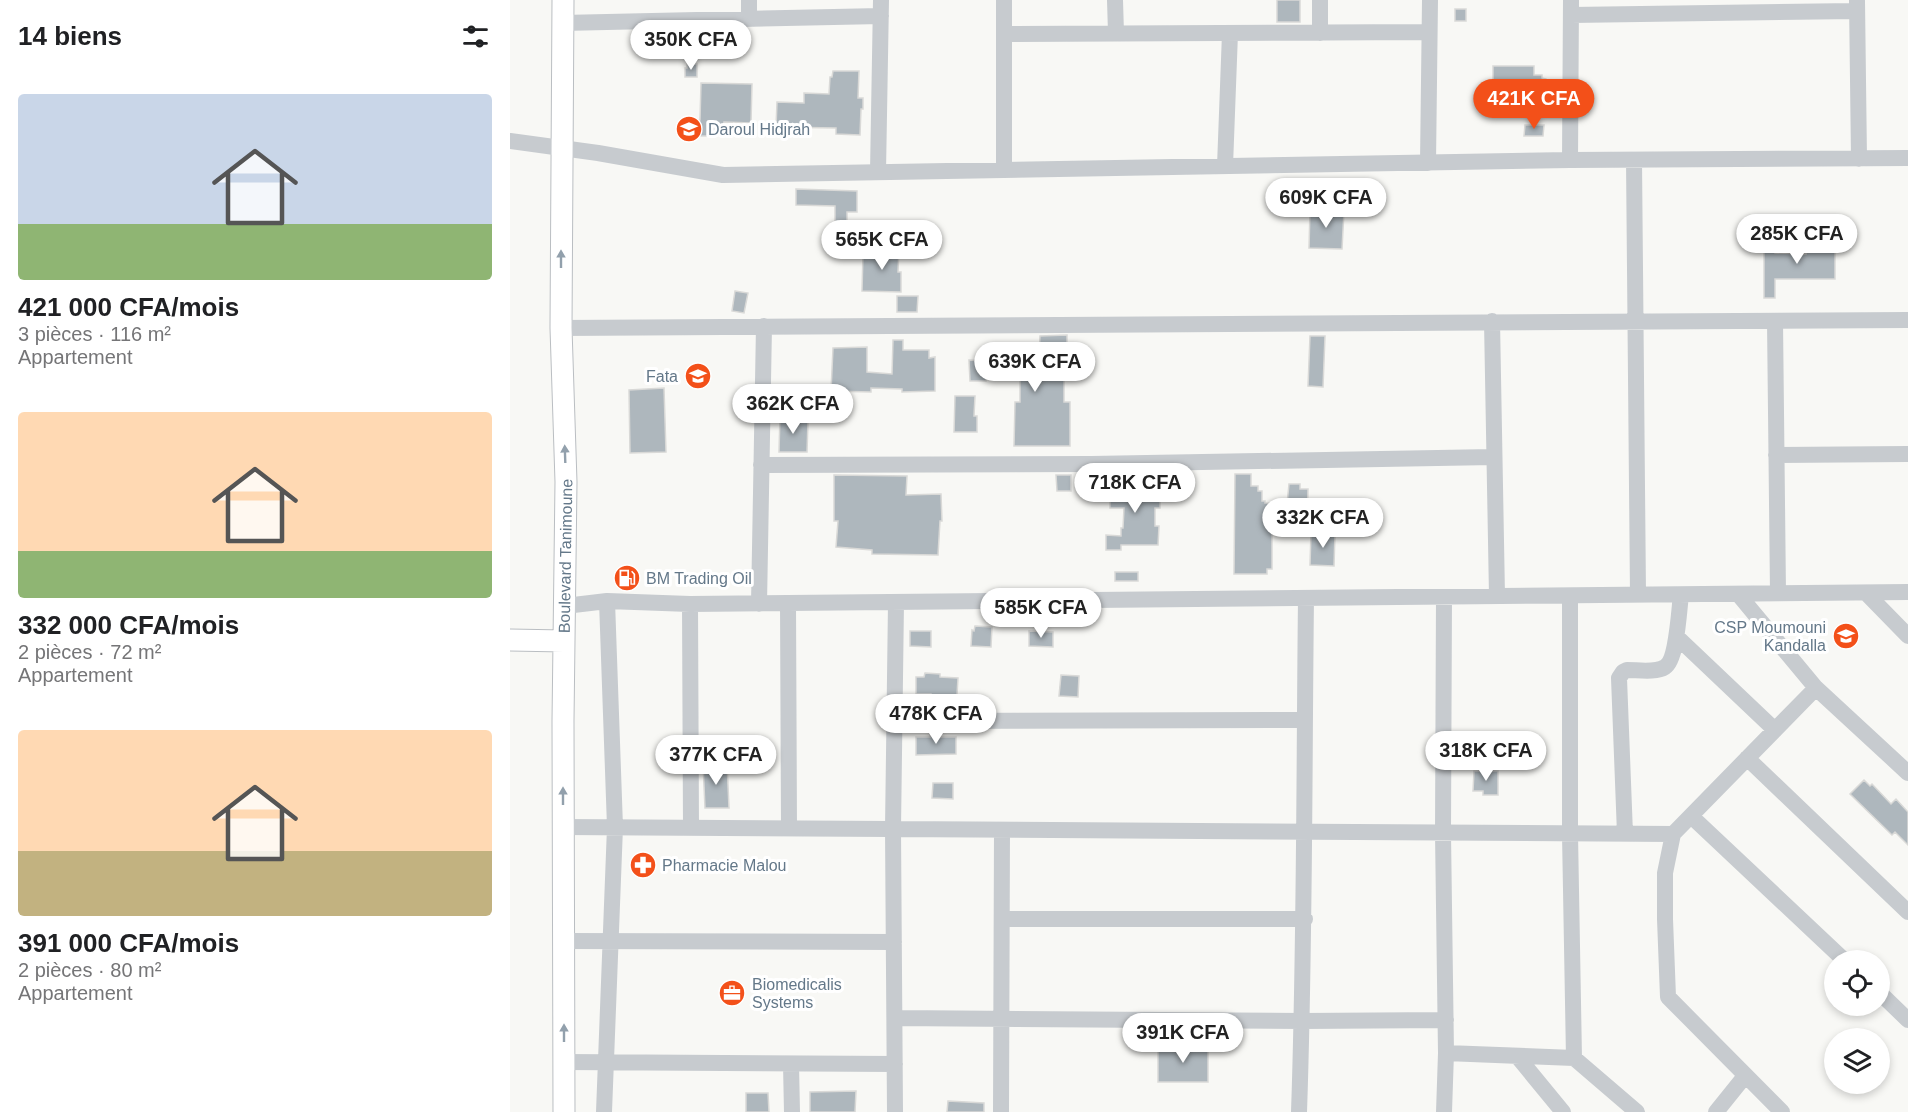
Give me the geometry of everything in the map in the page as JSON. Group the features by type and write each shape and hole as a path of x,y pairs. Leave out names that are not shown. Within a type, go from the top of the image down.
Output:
{"main road":[{"name":"Boulevard Tanimoune","path":"562,0 561,328 566,482 563,827 564,1112"},
{"path":"510,640 564,641"}],"street":[{"path":"749,0 749,19"},
{"path":"1004,0 1004,170"},
{"path":"1115,0 1116,33"},
{"path":"1320,0 1320,33"},
{"path":"1428,163 1430,0"},
{"path":"1570,160 1571,8 1856,5 1859,159"},
{"path":"562,23 749,19 881,8 878,172"},
{"path":"1004,34 1430,32"},
{"path":"1225,166 1230,33"},
{"path":"510,141 723,175 1570,160 1908,158"},
{"path":"1634,160 1638,595"},
{"path":"561,328 1908,320"},
{"path":"1491,321 1497,596"},
{"path":"1775,321 1778,593"},
{"path":"759,604 764,326"},
{"path":"1776,455 1908,454"},
{"path":"761,465 1079,464 1494,457"},
{"path":"1866,592 1908,636"},
{"path":"565,606 607,601 759,604 1908,592"},
{"path":"1625,834 1619,678 1627,670 1661,669 1669,664 1677,636 1681,594"},
{"path":"1738,594 1816,688 1908,773"},
{"path":"1569,596 1574,1058"},
{"path":"1443,597 1446,1020 1444,1112"},
{"path":"1299,1112 1305,920 1303,832 1306,598"},
{"path":"604,1112 615,827 607,601"},
{"path":"895,1112 893,829 896,602"},
{"path":"788,603 789,828"},
{"path":"690,604 691,828"},
{"path":"1677,636 1775,730"},
{"path":"1782,1112 1668,997 1665,873 1674,834 1816,688"},
{"path":"894,721 1304,720"},
{"path":"1747,758 1908,912"},
{"path":"1691,816 1833,950"},
{"path":"563,827 1674,834"},
{"path":"1002,830 1002,1112"},
{"path":"1002,919 1305,920"},
{"path":"564,941 894,942"},
{"path":"1890,1003 1908,1020"},
{"path":"895,1018 1446,1020"},
{"path":"1446,1053 1574,1058 1637,1112"},
{"path":"1517,1056 1563,1112"},
{"path":"564,1062 895,1064"},
{"path":"791,1064 792,1112"},
{"path":"1716,1112 1745,1076"}],"building":[{"path":"1277,0 1300,0 1300,22 1277,22"},
{"path":"1455,9 1466,9 1466,21 1455,21"},
{"path":"687,64 697,64 697,77 685,77"},
{"path":"1493,66 1534,66 1534,75 1542,75 1542,78 1546,79 1545,93 1530,93 1527,96 1493,95"},
{"path":"833,71 859,71 858,98 863,98 860,135 836,134 836,128 776,127 777,102 804,103 804,93 829,94 830,77"},
{"path":"701,83 752,84 751,123 724,122 723,134 689,136 689,120 700,120"},
{"path":"1525,125 1544,125 1543,136 1524,136"},
{"path":"796,189 857,191 857,212 847,212 847,236 835,236 835,206 796,205"},
{"path":"1332,203 1334,211 1344,211 1342,249 1309,248 1310,210 1325,211"},
{"path":"1764,242 1775,242 1775,253 1806,254 1806,245 1835,245 1835,279 1775,279 1775,298 1764,298"},
{"path":"875,247 899,248 898,272 901,272 901,292 862,291 863,253 874,253"},
{"path":"735,291 748,293 744,313 732,311"},
{"path":"897,296 918,296 917,312 897,312"},
{"path":"1067,335 1067,350 1063,350 1063,379 1064,402 1070,402 1070,446 1014,446 1015,402 1020,402 1020,379 986,378 986,381 970,381 969,360 984,361 984,356 994,356 994,361 1022,361 1022,355 1039,355 1040,336"},
{"path":"1310,336 1325,336 1323,387 1308,386"},
{"path":"893,340 903,340 903,350 929,350 929,358 935,357 935,391 902,392 902,389 871,388 871,392 831,391 833,348 867,347 867,372 892,374"},
{"path":"664,388 666,452 630,453 629,390"},
{"path":"955,396 975,396 974,416 977,416 977,432 954,432"},
{"path":"780,415 792,416 792,420 808,421 807,452 779,452"},
{"path":"1235,474 1251,474 1251,486 1258,486 1258,491 1262,491 1262,501 1265,503 1287,504 1289,484 1300,484 1300,489 1308,489 1307,525 1272,524 1272,569 1267,569 1267,574 1234,574"},
{"path":"834,475 907,476 906,495 941,494 942,521 940,521 938,555 872,554 872,550 836,547 838,521 834,521"},
{"path":"1056,475 1071,475 1071,491 1057,491"},
{"path":"1108,482 1153,482 1153,488 1160,488 1160,508 1155,508 1155,526 1159,526 1158,545 1121,545 1121,550 1106,550 1106,535 1121,536 1124,508 1110,508"},
{"path":"1311,532 1335,533 1334,566 1310,565"},
{"path":"1115,572 1138,572 1138,581 1115,581"},
{"path":"975,626 992,627 991,647 971,646 972,630 974,631"},
{"path":"910,631 931,631 931,647 910,646"},
{"path":"1029,631 1053,632 1053,647 1029,646"},
{"path":"925,673 958,678 957,695 941,695 941,700 931,700 931,694 916,694 916,677 924,677"},
{"path":"1061,675 1079,676 1078,697 1059,696"},
{"path":"930,731 940,731 940,737 956,737 956,754 916,755 916,737 930,737"},
{"path":"727,763 729,808 705,808 703,764"},
{"path":"1474,771 1498,771 1498,795 1483,795 1483,791 1473,791"},
{"path":"1864,780 1870,786 1872,784 1891,804 1896,799 1908,812 1908,845 1895,832 1892,835 1850,794"},
{"path":"933,783 953,783 953,799 932,798"},
{"path":"1158,1047 1208,1047 1208,1082 1158,1082"},
{"path":"856,1091 855,1112 810,1112 810,1092"},
{"path":"746,1093 768,1093 769,1112 746,1112"},
{"path":"948,1101 984,1103 984,1112 947,1112"}],"place":[{"name":"Daroul Hidjrah","path":"689,129"},
{"name":"Fata","path":"698,376"},
{"name":"BM Trading Oil","path":"627,578"},
{"name":"CSP Moumouni Kandalla","path":"1846,636"},
{"name":"Pharmacie Malou","path":"643,865"},
{"name":"Biomedicalis Systems","path":"732,993"}]}
